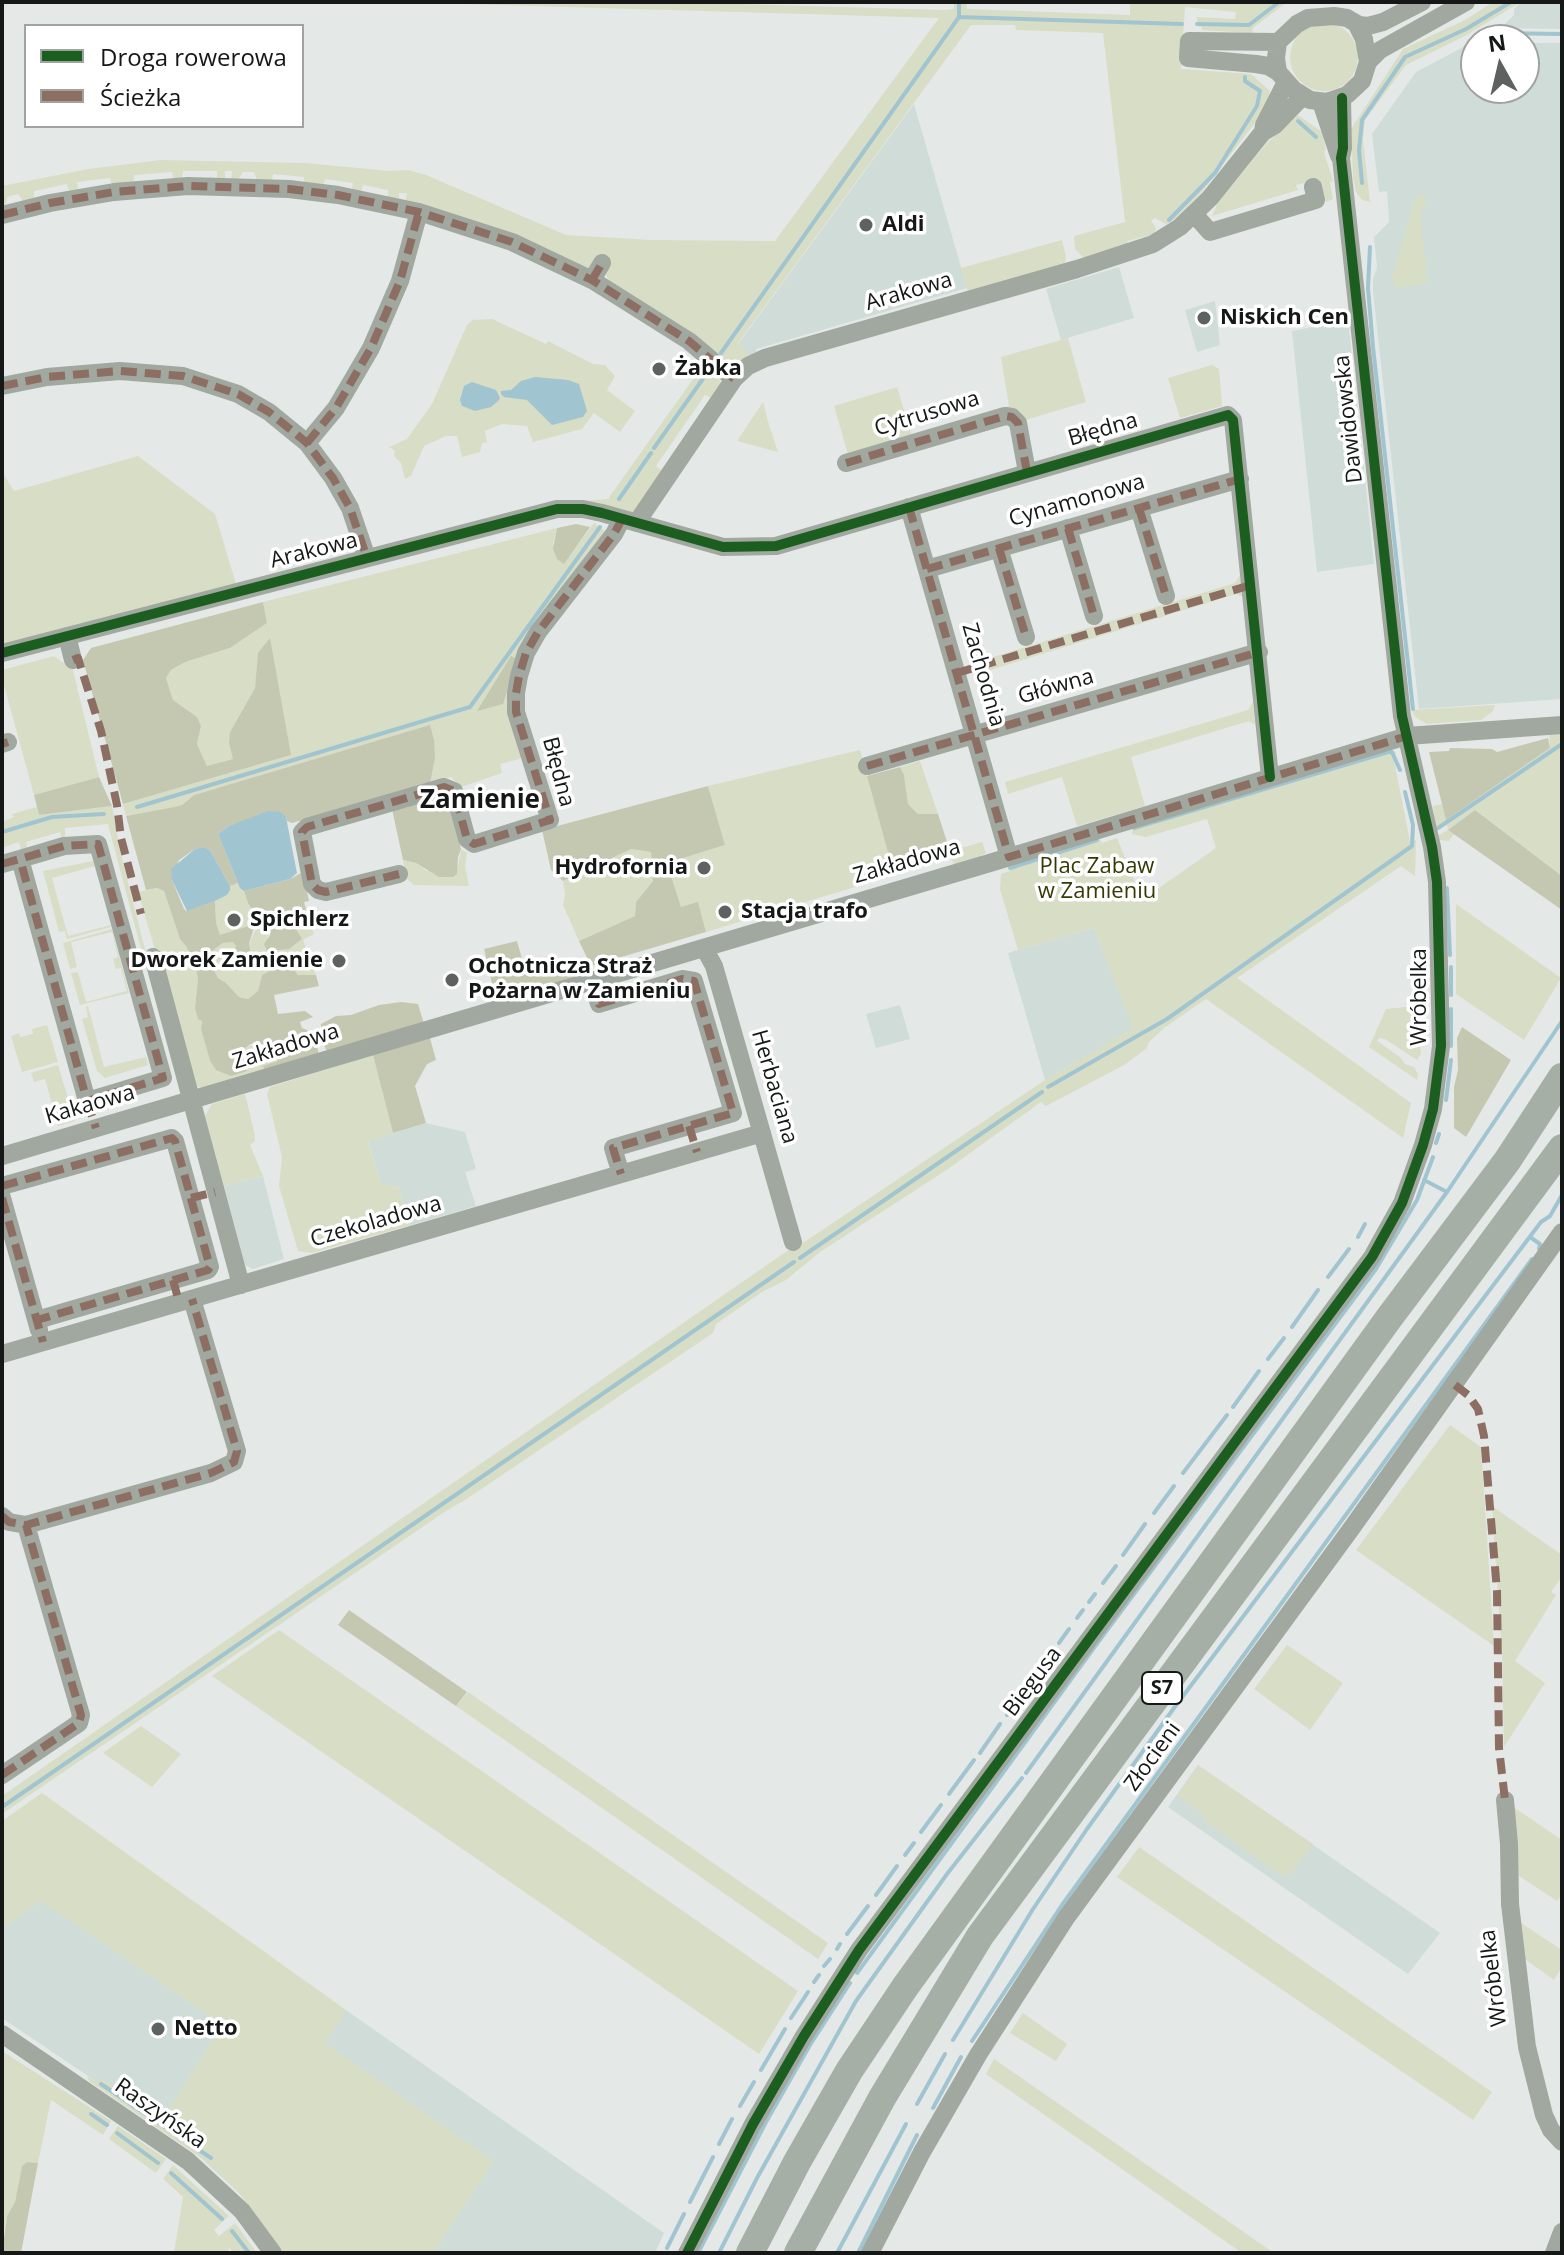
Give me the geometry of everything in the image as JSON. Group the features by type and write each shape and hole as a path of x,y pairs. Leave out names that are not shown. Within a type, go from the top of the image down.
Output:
{"highway":[{"name":"S7","path":"750,2253 835,2096 905,1987 1389,1318 1507,1161 1562,1077"},
{"name":"S7","path":"798,2253 889,2086 980,1936 1562,1148"}],"street":[{"path":"1333,2 1364,39 1368,62"},
{"path":"1263,132 1282,77 1276,58 1278,42 1311,10 1368,26 1383,22 1422,2"},
{"path":"1278,42 1189,41 1188,58 1268,66 1303,96 1321,102 1342,98 1357,87 1368,62 1380,50 1466,2"},
{"path":"1263,132 1275,125 1303,96"},
{"name":"Dawidowska","path":"1342,98 1341,158 1402,716 1432,847"},
{"name":"Dawidowska","path":"1321,102 1335,150 1341,158"},
{"name":"Arakowa","path":"2,653 557,509 583,509 629,520 734,379 748,366 765,358 1144,248 1173,232 1194,214 1263,132"},
{"path":"2,215 114,192 248,179 419,212 512,242 592,280 689,341 734,379"},
{"path":"1194,214 1210,232 1316,200 1313,187"},
{"path":"307,443 336,408 371,348 400,281 419,212"},
{"path":"592,280 602,263"},
{"path":"2,386 93,372 157,372 183,376 238,394 269,412 307,443 344,498 359,530 367,558"},
{"name":"Błędna","path":"399,874 326,892 318,890 312,884 302,832 307,827 444,787 454,791 467,839 474,844 550,820 516,712 519,676 526,653 538,632 614,534 629,520 723,547 761,548 793,542 1228,415 1233,420 1240,479 1270,777"},
{"name":"Cytrusowa","path":"846,463 1005,416 1012,417 1018,423 1027,472"},
{"name":"Cynamonowa","path":"927,569 1240,479"},
{"name":"Zachodnia","path":"909,507 1009,857"},
{"path":"1139,508 1166,596"},
{"path":"1068,528 1094,616"},
{"path":"999,548 1026,637"},
{"path":"67,636 73,660"},
{"name":"Główna","path":"867,766 1259,652"},
{"path":"1407,736 1562,725"},
{"name":"Zakładowa","path":"191,1101 1407,736"},
{"path":"96,1128 11,861 64,846 98,844 143,959 191,1101 241,1285"},
{"name":"Wróbelka","path":"1423,1145 1433,1109 1441,1046 1439,913 1432,847"},
{"name":"Herbaciana","path":"704,948 714,966 793,1242"},
{"path":"87,1101 163,1078 143,959"},
{"path":"592,981 599,1004 682,979 694,981 733,1113 613,1148 621,1174"},
{"name":"Kakaowa","path":"2,1156 191,1101"},
{"path":"689,1126 697,1152"},
{"name":"Czekoladowa","path":"2,1354 762,1133"},
{"path":"2,1186 169,1138 175,1141 210,1267 37,1320"},
{"name":"Biegusa","path":"687,2253 753,2124 859,1950 1372,1257 1402,1203 1423,1145"},
{"path":"191,1198 215,1192"},
{"path":"2,1198 43,1342"},
{"name":"Złocieni","path":"870,2253 950,2104 1066,1918 1360,1517 1562,1232"},
{"path":"2,1516 9,1522 26,1525 211,1473 227,1467 236,1459 237,1451 186,1301 173,1280"},
{"path":"2,1775 79,1723 81,1715 26,1525"},
{"name":"Wróbelka","path":"1505,1800 1511,1917 1527,2047 1544,2115 1551,2130 1562,2142"},
{"name":"Raszyńska","path":"2,2034 188,2161 242,2211 273,2253"},
{"path":"1554,2253 1562,2232"}],"shaded area":[{"path":"1521,2 1562,2 1562,29 1540,29 1540,24 1505,24 1514,15 1514,9"},
{"path":"1540,43 1562,43 1562,699 1419,709 1373,292 1377,267 1374,237 1389,222 1387,191 1379,192 1372,134 1416,72 1460,49 1460,104 1540,104"},
{"path":"914,104 967,288 756,349 757,354 748,358 738,344"},
{"path":"1119,267 1134,318 1061,340 1046,289"},
{"path":"1215,301 1220,345 1197,352 1185,310"},
{"path":"1348,320 1374,564 1317,572 1292,331"},
{"path":"1094,928 1134,1028 1045,1080 1008,953"},
{"path":"900,1005 910,1039 876,1048 866,1014"},
{"path":"426,1123 465,1132 476,1169 465,1172 476,1206 408,1226 399,1187 381,1184 368,1141"},
{"path":"263,1176 284,1259 253,1269 245,1265 224,1186"},
{"path":"1198,1765 1440,1933 1408,1974 1168,1807"},
{"path":"41,1900 222,2025 164,2118 101,2079 97,2082 2,2018 2,1929"},
{"path":"346,2010 664,2233 655,2253 433,2253 493,2161 324,2043"}],"green space":[{"path":"399,2 671,2 945,10 954,9 954,2 966,2 967,9 1130,15 1130,2 1287,2 1253,28 1252,33 1202,30 1197,26 1197,17 1235,19 1236,12 1185,7 1181,69 1251,74 1270,91 1267,107 1202,192 1175,219 1166,224 1155,218 1151,221 1156,228 1154,234 1127,241 1129,245 1085,259 1075,249 1074,236 1125,222 1103,33 1016,30 1015,25 971,25 738,343 746,350 748,358 731,367 719,354 608,280 606,274 405,203 407,193 399,193 399,202 388,197 388,190 363,185 361,193 352,189 353,183 325,179 323,186 304,183 304,177 273,174 272,180 257,180 254,172 243,172 238,180 231,181 232,171 225,171 225,181 217,178 217,171 183,171 182,178 174,179 172,172 134,175 133,184 112,185 110,178 77,182 78,189 70,193 67,184 34,191 34,198 23,201 18,194 7,197 2,208 2,186 88,169 161,160 305,163 408,170 566,235 651,240 775,241 939,18"},
{"path":"1493,2 1521,2 1485,24 1460,24 1460,38 1406,65 1365,120 1363,140 1370,202 1362,200 1356,192 1353,177 1351,129 1403,49 1465,20"},
{"path":"1324,23 1348,33 1358,57 1348,81 1324,91 1300,81 1290,57 1300,33"},
{"path":"1298,115 1322,132 1324,152 1333,181 1330,182 1333,199 1326,202 1319,179 1296,185 1298,190 1212,216 1218,202 1267,143"},
{"path":"1424,195 1426,209 1420,211 1428,283 1397,288 1391,280 1415,199"},
{"path":"1062,240 1066,257 1065,263 1058,268 968,292 961,268"},
{"path":"492,319 546,344 548,341 593,364 605,365 615,376 607,390 635,411 620,432 594,413 582,429 533,442 527,426 502,424 485,431 487,442 482,443 480,452 462,457 457,436 446,436 424,446 411,476 405,479 401,463 394,456 395,451 389,447 407,439 432,404 467,325 473,320"},
{"path":"1068,338 1086,402 1022,421 848,454 834,406 897,387 912,436 1009,406 1001,357"},
{"path":"703,365 721,383 711,398 705,395 656,466 664,472 635,512 628,514 585,501 608,499"},
{"path":"1212,365 1219,369 1222,406 1180,418 1168,378"},
{"path":"763,402 769,425 778,452 737,441"},
{"path":"138,456 215,514 236,584 2,645 2,472 14,491"},
{"path":"594,523 609,534 523,650 523,758 500,764 502,773 461,787 451,777 430,784 435,758 304,763 194,795 175,808 126,816 123,804 291,755 256,680 255,688 230,732 234,759 207,766 197,744 201,726 197,717 173,700 166,678 171,670 185,662 230,648 267,623 263,602 557,528 553,544 564,563"},
{"path":"576,524 590,527 564,564 557,559 553,549 557,528"},
{"path":"1240,575 1243,597 1236,594 974,675 970,664 1235,583"},
{"path":"263,602 267,623 230,648 185,662 171,670 166,678 173,700 197,717 201,726 197,744 207,766 233,759 230,732 255,688 258,653 270,638 291,755 123,804 83,660 91,648"},
{"path":"54,656 65,664 71,662 99,777 34,795 2,670"},
{"path":"511,656 517,659 503,704 477,711"},
{"path":"1253,702 1255,725 1249,721 1131,757 1145,806 1077,826 1062,777 1008,794 1005,782 1248,710"},
{"path":"1495,705 1493,711 1481,720 1426,724 1414,716 1412,710"},
{"path":"430,725 435,758 430,784 292,823 286,817 248,820 229,826 218,834 238,883 230,886 210,850 204,847 195,849 179,860 172,880 186,911 215,901 220,935 255,924 249,944 253,961 244,970 235,971 232,966 236,946 233,942 223,943 206,955 205,961 212,966 218,978 239,997 248,999 258,991 262,975 279,966 290,965 298,975 316,975 319,986 274,995 278,1014 305,1011 313,1017 300,1022 302,1028 314,1033 319,1055 265,1070 263,1066 278,1061 275,1055 263,1044 251,1044 243,1053 247,1071 231,1076 216,1070 210,1061 201,1029 202,1021 198,1019 195,1008 198,978 194,963 180,939 164,891 157,888 146,890 126,816 182,805 194,795"},
{"path":"1562,730 1562,876 1475,810 1448,830 1446,821 1435,827 1433,806 1442,804 1446,820 1550,748 1549,731"},
{"path":"1548,738 1550,748 1446,820 1429,752 1449,751 1450,748 1492,749 1497,752"},
{"name":"Plac Zabaw w Zamieniu","path":"1387,748 1396,752 1394,760 1410,842 1416,840 1415,876 1401,866 1237,978 1411,1103 1403,1138 1206,999 1164,1028 1147,1048 1124,1065 1046,1106 1041,1102 948,1169 820,1252 786,1280 762,1292 716,1324 713,1333 2,1814 2,1796 787,1251 1045,1080 1133,1028 1094,928 1018,950 1000,889 1001,874 1010,871 1008,865 1099,838 1102,843 1117,838 1142,900 1216,848 1207,819 1146,837 1132,834 1133,827"},
{"path":"860,750 892,867 982,842 986,853 954,865 951,858 706,932 698,903 681,907 667,863 725,845 708,786"},
{"path":"920,761 938,814 918,814 908,804 900,767"},
{"path":"900,767 908,804 918,814 938,814 950,851 892,867 867,776"},
{"path":"99,777 112,806 39,815 34,795"},
{"path":"708,786 725,845 667,863 681,907 698,902 706,932 591,966 579,941 635,916 636,902 653,881 651,852 631,849 563,881 551,870 542,830"},
{"path":"441,793 449,798 461,849 457,874 453,877 439,877 416,863 403,860 392,809"},
{"path":"112,806 146,953 143,957 108,824 65,828 65,841 60,832 26,842 28,851 22,853 19,842 2,848 2,822 14,817 12,814 37,807 39,815"},
{"path":"1475,810 1562,876 1562,910 1448,830"},
{"path":"1448,830 1454,834 1449,841 1439,840 1437,836"},
{"path":"461,849 467,853 465,866 469,886 414,885 407,879 403,860 416,863 427,871 458,866"},
{"path":"631,849 651,852 653,881 636,902 635,916 579,941 563,905 563,881"},
{"path":"93,861 95,866 52,878 68,936 111,927 67,939 65,931 59,932 43,871"},
{"path":"303,872 309,901 304,902 306,909 288,915 302,939 289,949 267,951 264,944 270,935 272,920 262,922 248,903 244,891 290,879"},
{"path":"238,883 248,903 272,919 272,930 266,939 297,927 288,914 306,909 314,934 303,940 316,975 298,975 292,971 262,975 258,991 248,999 239,997 218,978 212,966 205,961 209,950 233,941 253,956 249,944 256,929 220,936 216,923 215,901 227,895 230,886"},
{"path":"157,888 164,891 180,939 194,963 198,978 195,1008 202,1020 201,1029 210,1061 216,1070 247,1070 243,1053 245,1048 256,1043 269,1047 278,1062 265,1070 202,1088 195,1086 138,892"},
{"path":"1456,904 1561,978 1524,1040 1456,994"},
{"path":"112,929 129,993 80,1005 71,973 78,972 86,1002 127,991 121,968 116,969 113,959 118,957 112,932 71,942 77,967 70,969 63,943"},
{"path":"517,941 526,973 539,970 542,977 580,971 579,981 497,1005 484,949"},
{"path":"401,1002 418,1004 425,1027 327,1052 321,1037 321,1024 336,1016"},
{"path":"88,1006 104,1067 146,1057 148,1065 105,1078 97,1071 82,1019 88,1017"},
{"path":"1415,1006 1421,1054 1417,1060 1385,1039 1379,1038 1377,1041 1405,1064 1414,1067 1417,1080 1369,1047 1386,1009"},
{"path":"47,1025 58,1062 22,1072 11,1036 33,1034 32,1029"},
{"path":"1462,1027 1511,1060 1466,1137 1454,1128 1457,1038"},
{"path":"430,1038 436,1060 427,1064 415,1086 426,1123 393,1133 373,1055"},
{"path":"373,1055 393,1133 368,1142 381,1184 399,1187 408,1226 312,1253 298,1251 279,1186 282,1157 267,1094 270,1087"},
{"path":"58,1065 75,1121 58,1126 45,1079 34,1082 31,1073"},
{"path":"245,1094 255,1135 255,1141 250,1145 263,1176 224,1186 205,1116 212,1104"},
{"path":"1450,1425 1481,1447 1494,1646 1356,1550"},
{"path":"1492,1506 1562,1555 1562,1577 1551,1592 1556,1595 1515,1661 1545,1683 1504,1747 1502,1653"},
{"path":"349,1610 467,1692 456,1706 338,1625"},
{"path":"279,1630 798,1991 759,2054 212,1676"},
{"path":"1287,1645 1343,1683 1310,1730 1254,1689"},
{"path":"468,1692 828,1943 818,1959 456,1706"},
{"path":"141,1726 181,1754 152,1787 103,1753"},
{"path":"1198,1765 1313,1844 1290,1875 1282,1876 1203,1820 1206,1816 1177,1795"},
{"path":"42,1793 346,2010 325,2043 494,2161 433,2253 284,2253 239,2193 201,2158 89,2081 87,2076 97,2082 101,2078 164,2117 222,2025 41,1901 2,1929 2,1821"},
{"path":"1509,1804 1562,1840 1562,1894 1557,1901 1513,1872"},
{"path":"1139,1847 1492,2092 1473,2120 1117,1877"},
{"path":"1515,1919 1562,1950 1562,1967 1554,1980 1519,1955"},
{"path":"1023,2013 1067,2044 1056,2061 1010,2033"},
{"path":"2,2051 111,2121 103,2135 51,2100 38,2163 27,2162 22,2166 15,2202 7,2216 2,2240"},
{"path":"994,2059 1274,2253 1242,2253 986,2074"},
{"path":"118,2126 166,2159 156,2173 109,2139"},
{"path":"27,2162 38,2163 21,2253 2,2253 7,2216 15,2202 22,2166"},
{"path":"173,2165 229,2216 214,2230 219,2236 235,2223 257,2253 233,2253 229,2247 228,2253 174,2253 183,2197 163,2179"}],"water":[{"path":"535,377 579,384 587,411 583,417 552,425 527,400 501,394 501,391 511,390 521,381"},
{"path":"472,382 496,390 500,398 491,407 475,411 462,406 460,400 464,386"},
{"path":"268,811 280,812 286,817 297,873 290,879 244,891 218,834 229,826"},
{"path":"204,847 210,850 230,890 215,901 187,911 172,880 171,869 195,849"}],"waterway":[{"path":"721,353 959,17 959,2"},
{"path":"1197,24 1249,25 1279,2"},
{"path":"1362,183 1359,150 1362,120 1405,57 1466,29 1511,2"},
{"path":"959,17 1182,24"},
{"path":"1540,34 1562,34"},
{"path":"1169,220 1215,173 1257,106 1260,91 1245,81 1245,77"},
{"path":"1298,121 1316,137"},
{"path":"1370,247 1368,288 1373,347 1413,709"},
{"path":"654,448 707,373"},
{"path":"619,499 651,453"},
{"path":"137,807 470,707 600,527"},
{"path":"1438,828 1562,744"},
{"path":"1134,828 1388,752 1392,752 1400,770"},
{"path":"1048,1087 1167,1019 1412,846 1413,825 1405,792"},
{"path":"2,832 52,817 104,814"},
{"path":"1010,868 1097,840"},
{"path":"1447,888 1450,955"},
{"path":"1451,967 1451,995"},
{"path":"1451,1009 1451,1046"},
{"path":"1424,1180 1447,1192 1562,1021"},
{"path":"1446,1100 1451,1060"},
{"path":"800,1258 1042,1092"},
{"path":"1436,1143 1439,1134"},
{"path":"857,1973 1376,1269 1417,1200 1433,1157"},
{"path":"1026,1773 1447,1192"},
{"path":"953,2040 1033,1909 1174,1708 1541,1222 1550,1216 1562,1195"},
{"path":"1358,1237 1365,1224"},
{"path":"1530,1237 1540,1244 1539,1249"},
{"path":"1328,1277 1349,1249"},
{"path":"972,2041 1062,1905 1532,1259"},
{"path":"2,1807 794,1262"},
{"path":"1292,1327 1318,1290"},
{"path":"1268,1359 1284,1338"},
{"path":"1233,1407 1259,1371"},
{"path":"1183,1473 1227,1415"},
{"path":"1154,1513 1174,1486"},
{"path":"1123,1555 1145,1524"},
{"path":"1103,1583 1116,1566"},
{"path":"1089,1602 1095,1594"},
{"path":"1077,1618 1083,1610"},
{"path":"1059,1643 1069,1629"},
{"path":"1038,1673 1051,1653"},
{"path":"1007,1715 1029,1684"},
{"path":"980,1753 1000,1724"},
{"path":"949,1794 974,1760"},
{"path":"719,2253 757,2178 856,2001 947,1874 1022,1778"},
{"path":"921,1832 941,1805"},
{"path":"905,1855 914,1843"},
{"path":"876,1895 897,1866"},
{"path":"847,1934 868,1906"},
{"path":"837,1949 840,1944"},
{"path":"824,1966 830,1959"},
{"path":"814,1982 819,1975"},
{"path":"698,2253 766,2122 850,1983"},
{"path":"791,2018 808,1992"},
{"path":"761,2070 785,2029"},
{"path":"917,2104 945,2054"},
{"path":"933,2108 961,2057"},
{"path":"740,2106 754,2082"},
{"path":"101,2084 211,2158"},
{"path":"91,2114 107,2125"},
{"path":"719,2144 732,2119"},
{"path":"837,2253 906,2124"},
{"path":"117,2133 158,2163"},
{"path":"858,2253 917,2135"},
{"path":"690,2202 713,2157"},
{"path":"171,2173 222,2219"},
{"path":"667,2248 684,2214"},
{"path":"232,2231 249,2253"}],"marked path":[{"path":"2,215 114,192 188,186 289,189 338,195 419,212 512,242 592,280 689,341 734,379"},
{"path":"307,443 336,408 371,348 400,281 419,212"},
{"path":"592,280 602,263"},
{"path":"2,386 47,377 120,371 183,376 238,394 269,412 307,443 350,508 367,558"},
{"path":"846,463 1005,416 1012,417 1018,423 1027,472"},
{"path":"927,569 1240,479"},
{"path":"909,507 1009,857 1407,736"},
{"path":"1139,508 1166,596"},
{"path":"399,874 326,892 318,890 312,884 302,832 307,827 444,787 454,791 467,839 474,844 550,820 516,712 519,676 526,653 538,632 614,534 622,519"},
{"path":"1068,528 1094,616"},
{"path":"999,548 1026,637"},
{"path":"957,673 1251,585"},
{"path":"867,766 1259,652"},
{"path":"73,660 78,658 101,731 121,838 141,914"},
{"path":"2,744 8,742"},
{"path":"2,864 64,846 98,844 163,1078 87,1101 20,859"},
{"path":"592,981 599,1004 682,979 694,981 733,1113 613,1148 621,1174"},
{"path":"87,1101 96,1128"},
{"path":"689,1126 697,1152"},
{"path":"2,1186 172,1138 210,1267 37,1320"},
{"path":"191,1198 215,1192"},
{"path":"2,1198 43,1342"},
{"path":"173,1280 179,1302"},
{"path":"2,1516 9,1522 26,1525 211,1473 234,1462 237,1451 192,1299"},
{"path":"1455,1385 1468,1395 1478,1409 1484,1436 1497,1591 1499,1748 1505,1800"},
{"path":"2,1775 79,1723 81,1715 26,1525"}],"cycle path":[{"path":"687,2253 753,2124 859,1950 1372,1257 1402,1203 1423,1145 1433,1109 1441,1046 1437,882 1402,716 1341,158 1342,98"},
{"path":"2,653 557,509 602,513 723,547 776,546 1228,415 1233,420 1270,777"}],"place":[{"name":"Aldi","path":"866,225"},
{"name":"Niskich Cen","path":"1204,318"},
{"name":"Żabka","path":"659,369"},
{"name":"Hydrofornia","path":"704,868"},
{"name":"Stacja trafo","path":"725,912"},
{"name":"Spichlerz","path":"234,920"},
{"name":"Dworek Zamienie","path":"339,961"},
{"name":"Ochotnicza Straż Pożarna w Zamieniu","path":"452,980"},
{"name":"Netto","path":"158,2029"}],"district":[{"name":"Zamienie","path":"480,801"}]}
